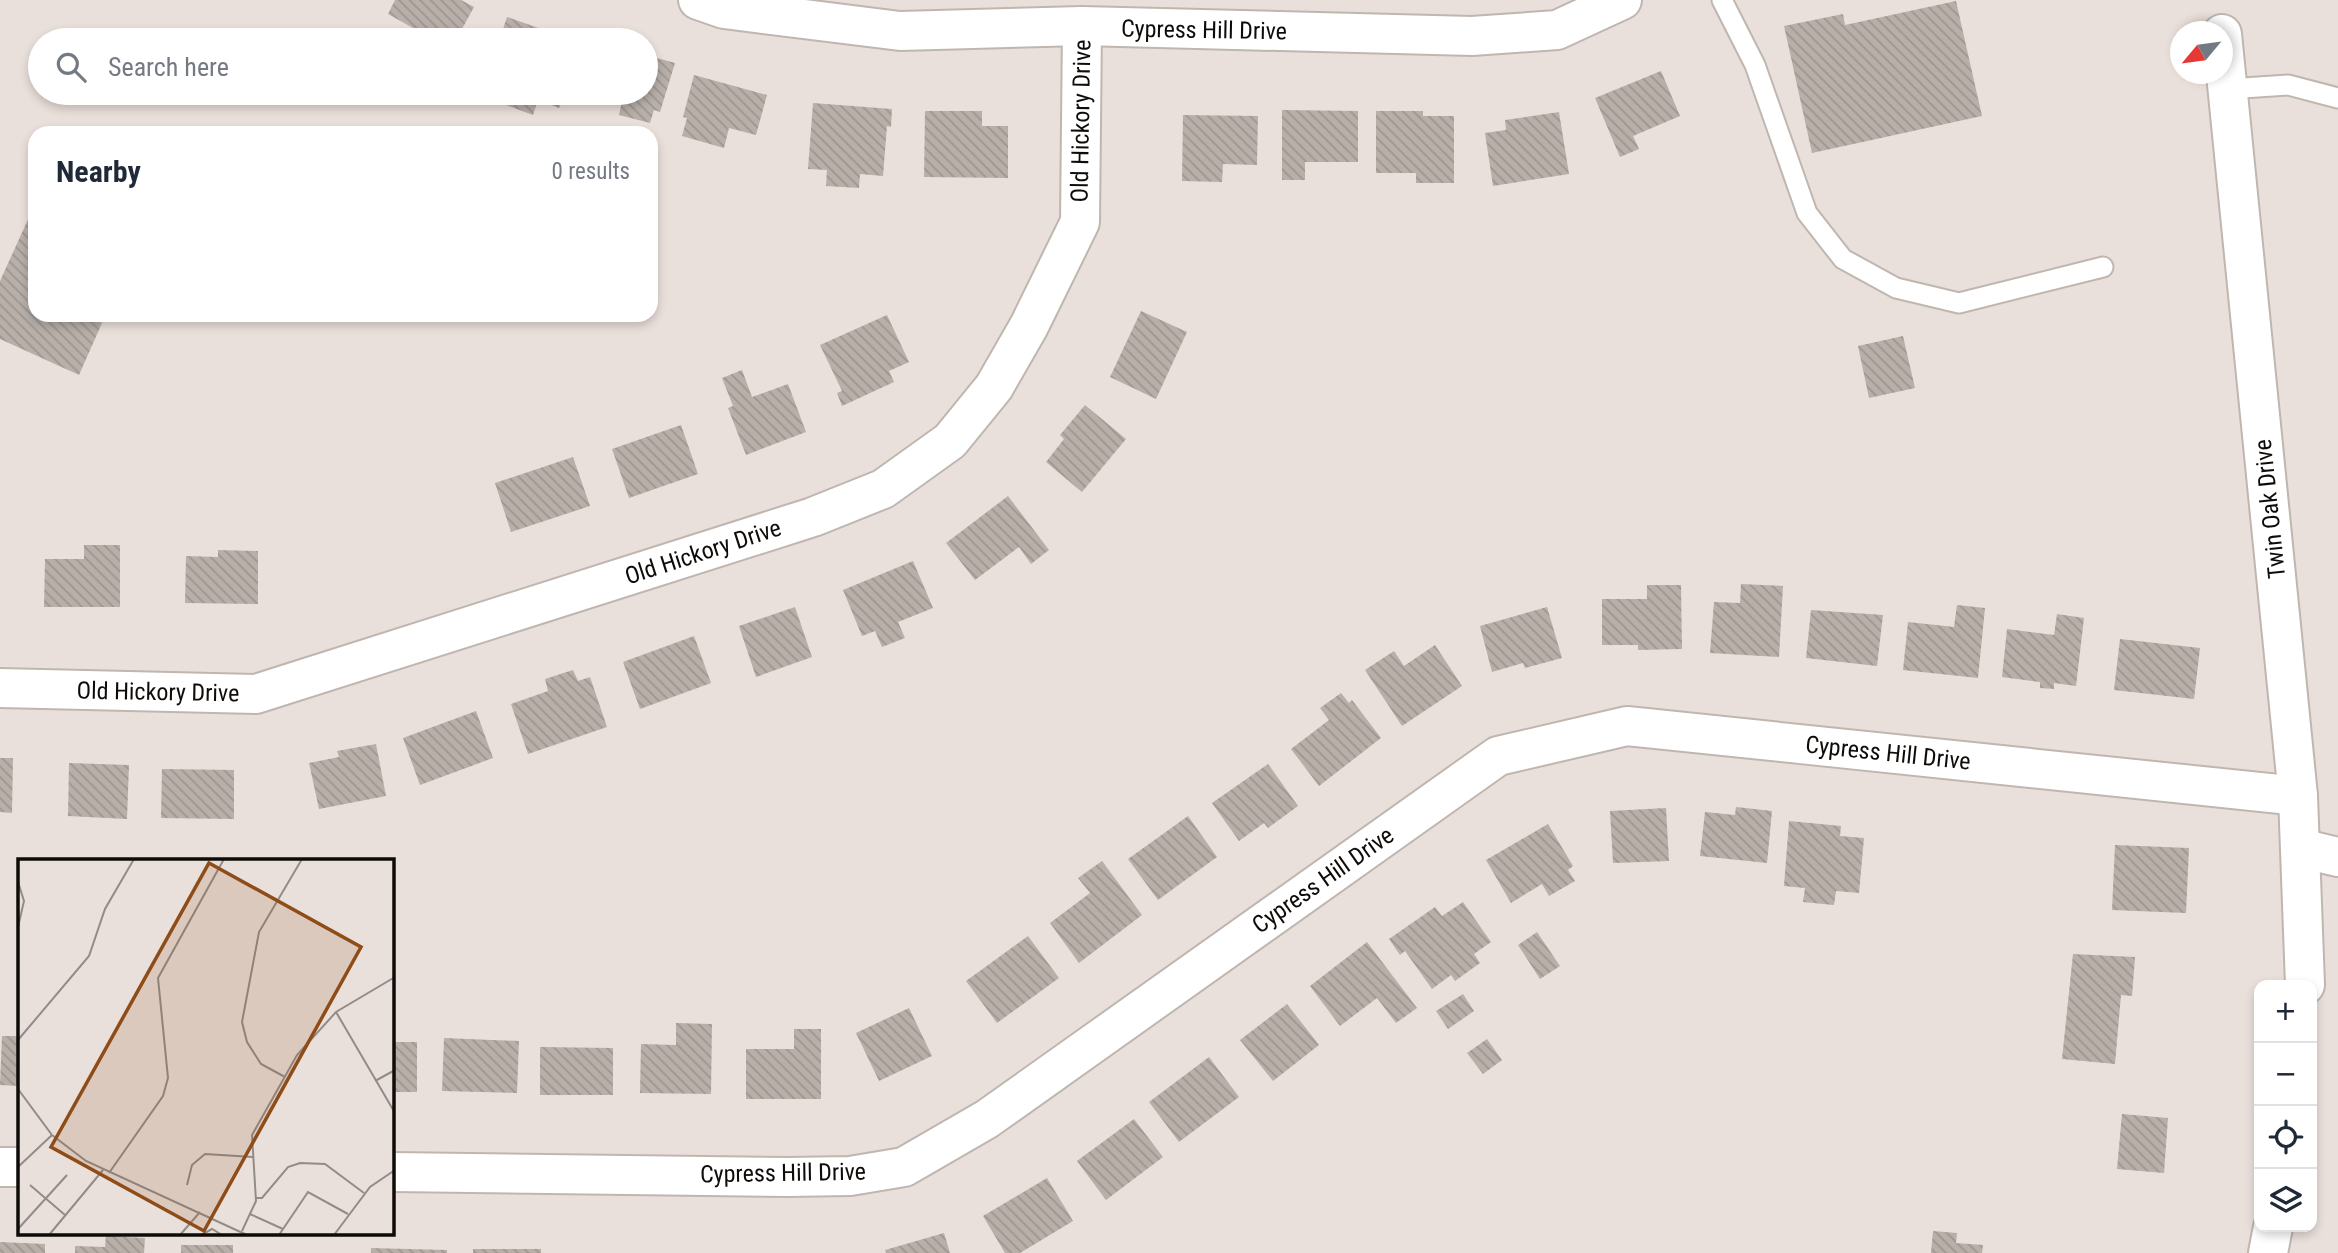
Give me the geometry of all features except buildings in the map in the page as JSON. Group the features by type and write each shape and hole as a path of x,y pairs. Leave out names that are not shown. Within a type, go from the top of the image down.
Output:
{"street":[{"name":"Cypress Hill Drive","path":"698,0 724,9 900,31 1082,26 1472,36 1558,30 1622,0"},
{"name":"Twin Oak Drive","path":"2219,0 2221,21"},
{"name":"Old Hickory Drive","path":"0,688 256,694 813,517 883,489 950,441 994,387 1029,326 1080,222 1082,26"},
{"name":"Twin Oak Drive","path":"2227,84 2298,796 2305,980"},
{"name":"Cypress Hill Drive","path":"394,1172 788,1177 850,1176 904,1167 987,1119 1498,757 1627,726 2298,796"},
{"path":"2300,848 2338,857"},
{"path":"0,1167 18,1167"},
{"path":"2268,1253 2272,1232"}],"lane":[{"path":"1722,0 1755,65 1807,213 1843,259 1896,288 1959,303 2103,267"},
{"path":"2228,89 2288,85 2338,98"}]}
